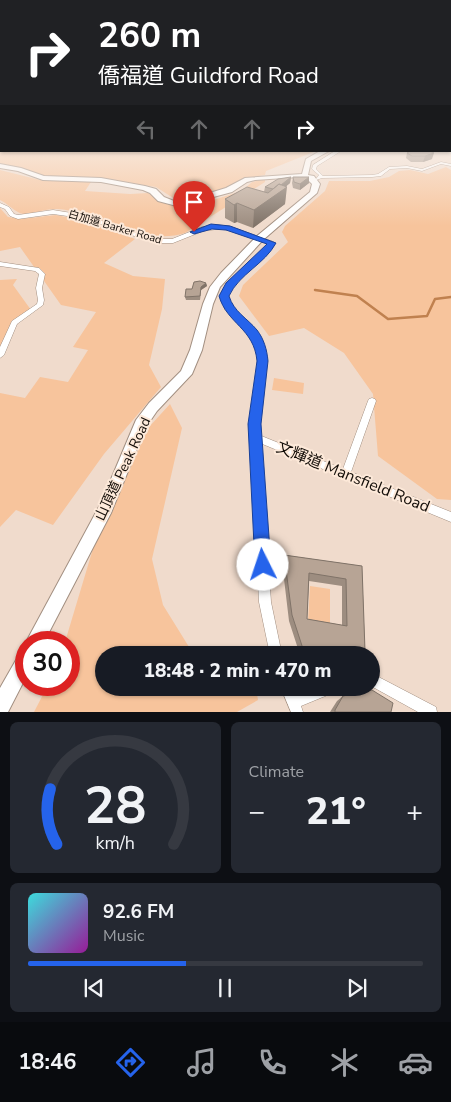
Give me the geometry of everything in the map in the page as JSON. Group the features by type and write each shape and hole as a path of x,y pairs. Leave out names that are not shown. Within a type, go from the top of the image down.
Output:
{"main road":[{"path":"306,172 308,160"},
{"path":"0,166 43,178 101,180 144,188 152,190 164,200 176,203 191,201 233,189 251,178 306,172"},
{"path":"306,172 313,180"},
{"name":"山頂道 Peak Road","path":"41,631 98,524 141,424 153,407 186,374 196,350 208,304 215,287 260,238 313,193 316,187 313,180"},
{"path":"0,707 15,679"}],"street":[{"path":"321,177 314,169 315,166 324,160"},
{"path":"313,180 321,177 379,175 389,168 404,166 422,170 441,164 451,165"},
{"name":"白加道 Barker Road","path":"0,206 7,208 18,217 55,212 90,218 119,230 158,242 173,241 202,229 214,227 227,228 260,238"},
{"path":"260,238 271,242 271,247 229,285 224,296 227,308 253,333 262,350 262,366 255,413 255,437 265,602 274,646"},
{"path":"0,264 37,269 42,274 39,290 41,303 35,310 14,324 0,355"},
{"path":"346,474 372,400"},
{"name":"文輝道 Mansfield Road","path":"255,437 451,517"},
{"path":"380,684 431,712"},
{"path":"296,707 316,696"}],"shaded area":[{"path":"0,160 293,160 266,171 265,175 249,178 236,186 192,200 178,201 156,187 108,179 45,176 0,165"},
{"path":"446,167 451,170 451,500 437,499 378,456 373,394 344,353 304,328 269,336 239,296 243,285 288,242 282,232 285,226 325,191 329,181 370,181 389,177 399,171 410,170 428,174"},
{"path":"0,170 40,180 91,182 85,191 130,194 148,193 173,205 187,206 242,191 252,182 265,179 265,182 185,233 153,236 74,211 54,209 27,214 20,213 0,200"},
{"path":"0,208 8,217 21,219 56,215 91,222 135,239 104,263 133,276 165,279 162,309 149,365 161,387 104,454 53,525 16,510 0,527 0,393 25,398 40,377 68,382 88,350 73,347 96,312 61,305 20,247 0,251"},
{"path":"17,279 13,285 31,310 11,324 0,350 0,280"},
{"path":"274,378 304,383 303,394 272,390"},
{"path":"170,404 182,428 152,559 163,605 188,646 95,646 95,696 257,696 258,700 237,712 34,712 42,696 80,696 80,631 68,631 95,542 149,427"},
{"path":"310,586 330,589 330,626 308,622"}],"building":[{"path":"291,177 273,189 265,187 278,179"},
{"path":"293,177 309,177 300,184 294,182"},
{"path":"279,184 287,187 254,210 237,203 234,205 225,199 247,187 268,193"},
{"path":"194,282 206,283 201,287 200,296 185,297 186,289 192,289"},
{"path":"284,555 362,566 365,646 302,646 292,615","holes":["309,573 346,579 347,626 307,619"]},
{"path":"380,695 393,703 391,712 335,712 343,696"}],"waterway":[{"path":"315,290 357,296 388,319 427,316 435,299 451,297"}],"route":[{"path":"194,232 205,228 221,227 268,240 272,243 269,249 229,285 224,296 227,308 253,333 262,350 255,424 263,565"}]}
